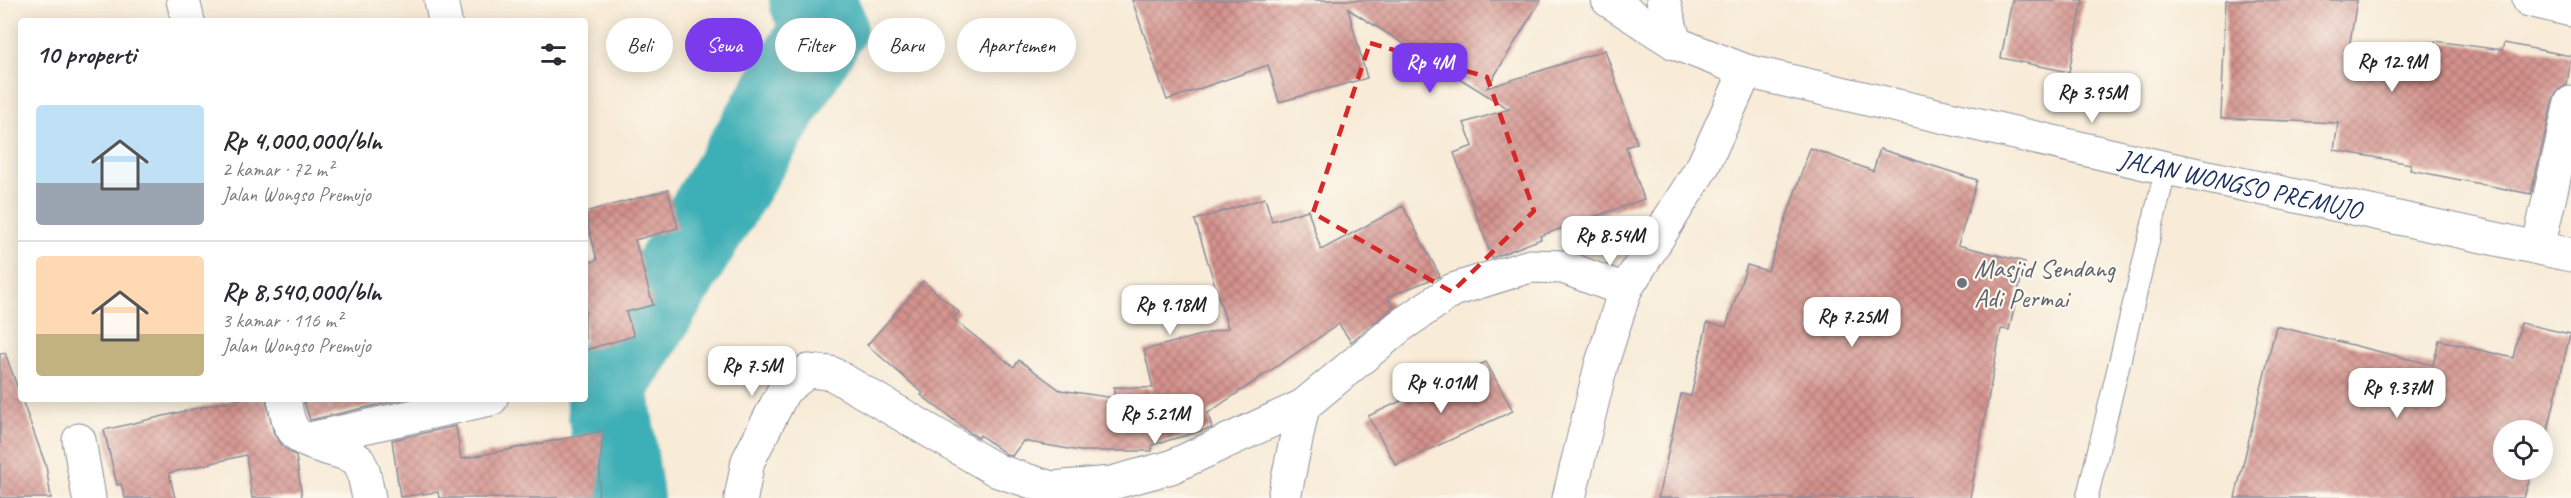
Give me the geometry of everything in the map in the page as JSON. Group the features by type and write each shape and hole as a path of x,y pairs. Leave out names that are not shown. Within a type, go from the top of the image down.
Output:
{"street":[{"path":"183,0 187,18"},
{"path":"441,0 444,18"},
{"name":"JALAN WONGSO PREMUJO","path":"1608,0 1675,43 1746,71 2166,168 2571,255"},
{"path":"1663,0 1675,43"},
{"path":"2529,0 2571,10"},
{"path":"1569,498 1601,366 1625,290 1704,164 1746,71"},
{"path":"2538,248 2571,103"},
{"path":"741,498 748,461 784,390 808,371 831,373 998,471 1050,493 1112,483 1171,467 1303,406 1400,326 1453,290 1530,266 1563,267 1625,290"},
{"path":"285,402 290,425 304,440 358,460 363,470 369,498"},
{"path":"304,440 476,402"},
{"path":"1284,498 1303,406"},
{"path":"79,440 89,498"}],"lane":[{"path":"2087,498 2166,168"}],"highlighted area":[{"path":"1370,43 1487,77 1534,211 1452,292 1313,213"}],"building":[{"path":"1132,0 1541,0 1487,88 1605,50 1637,143 1626,147 1644,199 1540,236 1541,239 1492,258 1454,153 1473,146 1464,123 1509,109 1348,9 1367,78 1279,102 1268,65 1167,100"},
{"path":"2012,0 2083,0 2069,72 2001,58"},
{"path":"2226,0 2357,0 2348,54 2432,69 2435,41 2502,50 2504,43 2571,56 2567,85 2558,90 2553,99 2531,194 2410,170 2411,164 2334,150 2338,123 2221,118"},
{"path":"1810,148 1873,171 1880,149 1977,180 1958,245 2025,262 2009,330 2001,329 1970,498 1658,498 1681,394 1691,396 1707,323 1726,327 1747,265 1768,271"},
{"path":"668,190 678,228 635,240 653,305 626,312 634,336 588,349 588,263 597,260 588,224 588,211"},
{"path":"1265,198 1272,221 1308,210 1321,250 1403,206 1440,276 1387,297 1394,307 1351,342 1339,324 1208,413 1212,428 1152,445 1152,451 1080,451 1023,441 1012,456 1006,454 980,435 979,438 972,434 921,395 923,393 867,345 923,281 959,312 953,319 1014,367 1019,360 1060,390 1114,398 1114,387 1153,388 1144,350 1228,328 1195,220"},
{"path":"2521,323 2570,334 2550,420 2493,420 2493,480 2529,480 2524,498 2235,498 2276,326 2433,365 2439,340 2513,358"},
{"path":"5,353 18,389 18,402 23,402 46,466 51,498 0,498 0,354"},
{"path":"1486,362 1513,411 1396,465 1368,416"},
{"path":"223,402 267,402 274,434 284,448 296,456 302,498 252,498 246,455 169,473 175,498 125,498 121,484 117,485 104,430"},
{"path":"304,402 391,402 310,420"},
{"path":"456,426 461,459 603,431 598,498 439,498 438,492 400,497 392,440"}],"waterway":[{"path":"622,498 606,386 825,26 811,0"}],"place":[{"name":"Masjid Sendang Adi Permai","path":"1962,283"}]}
